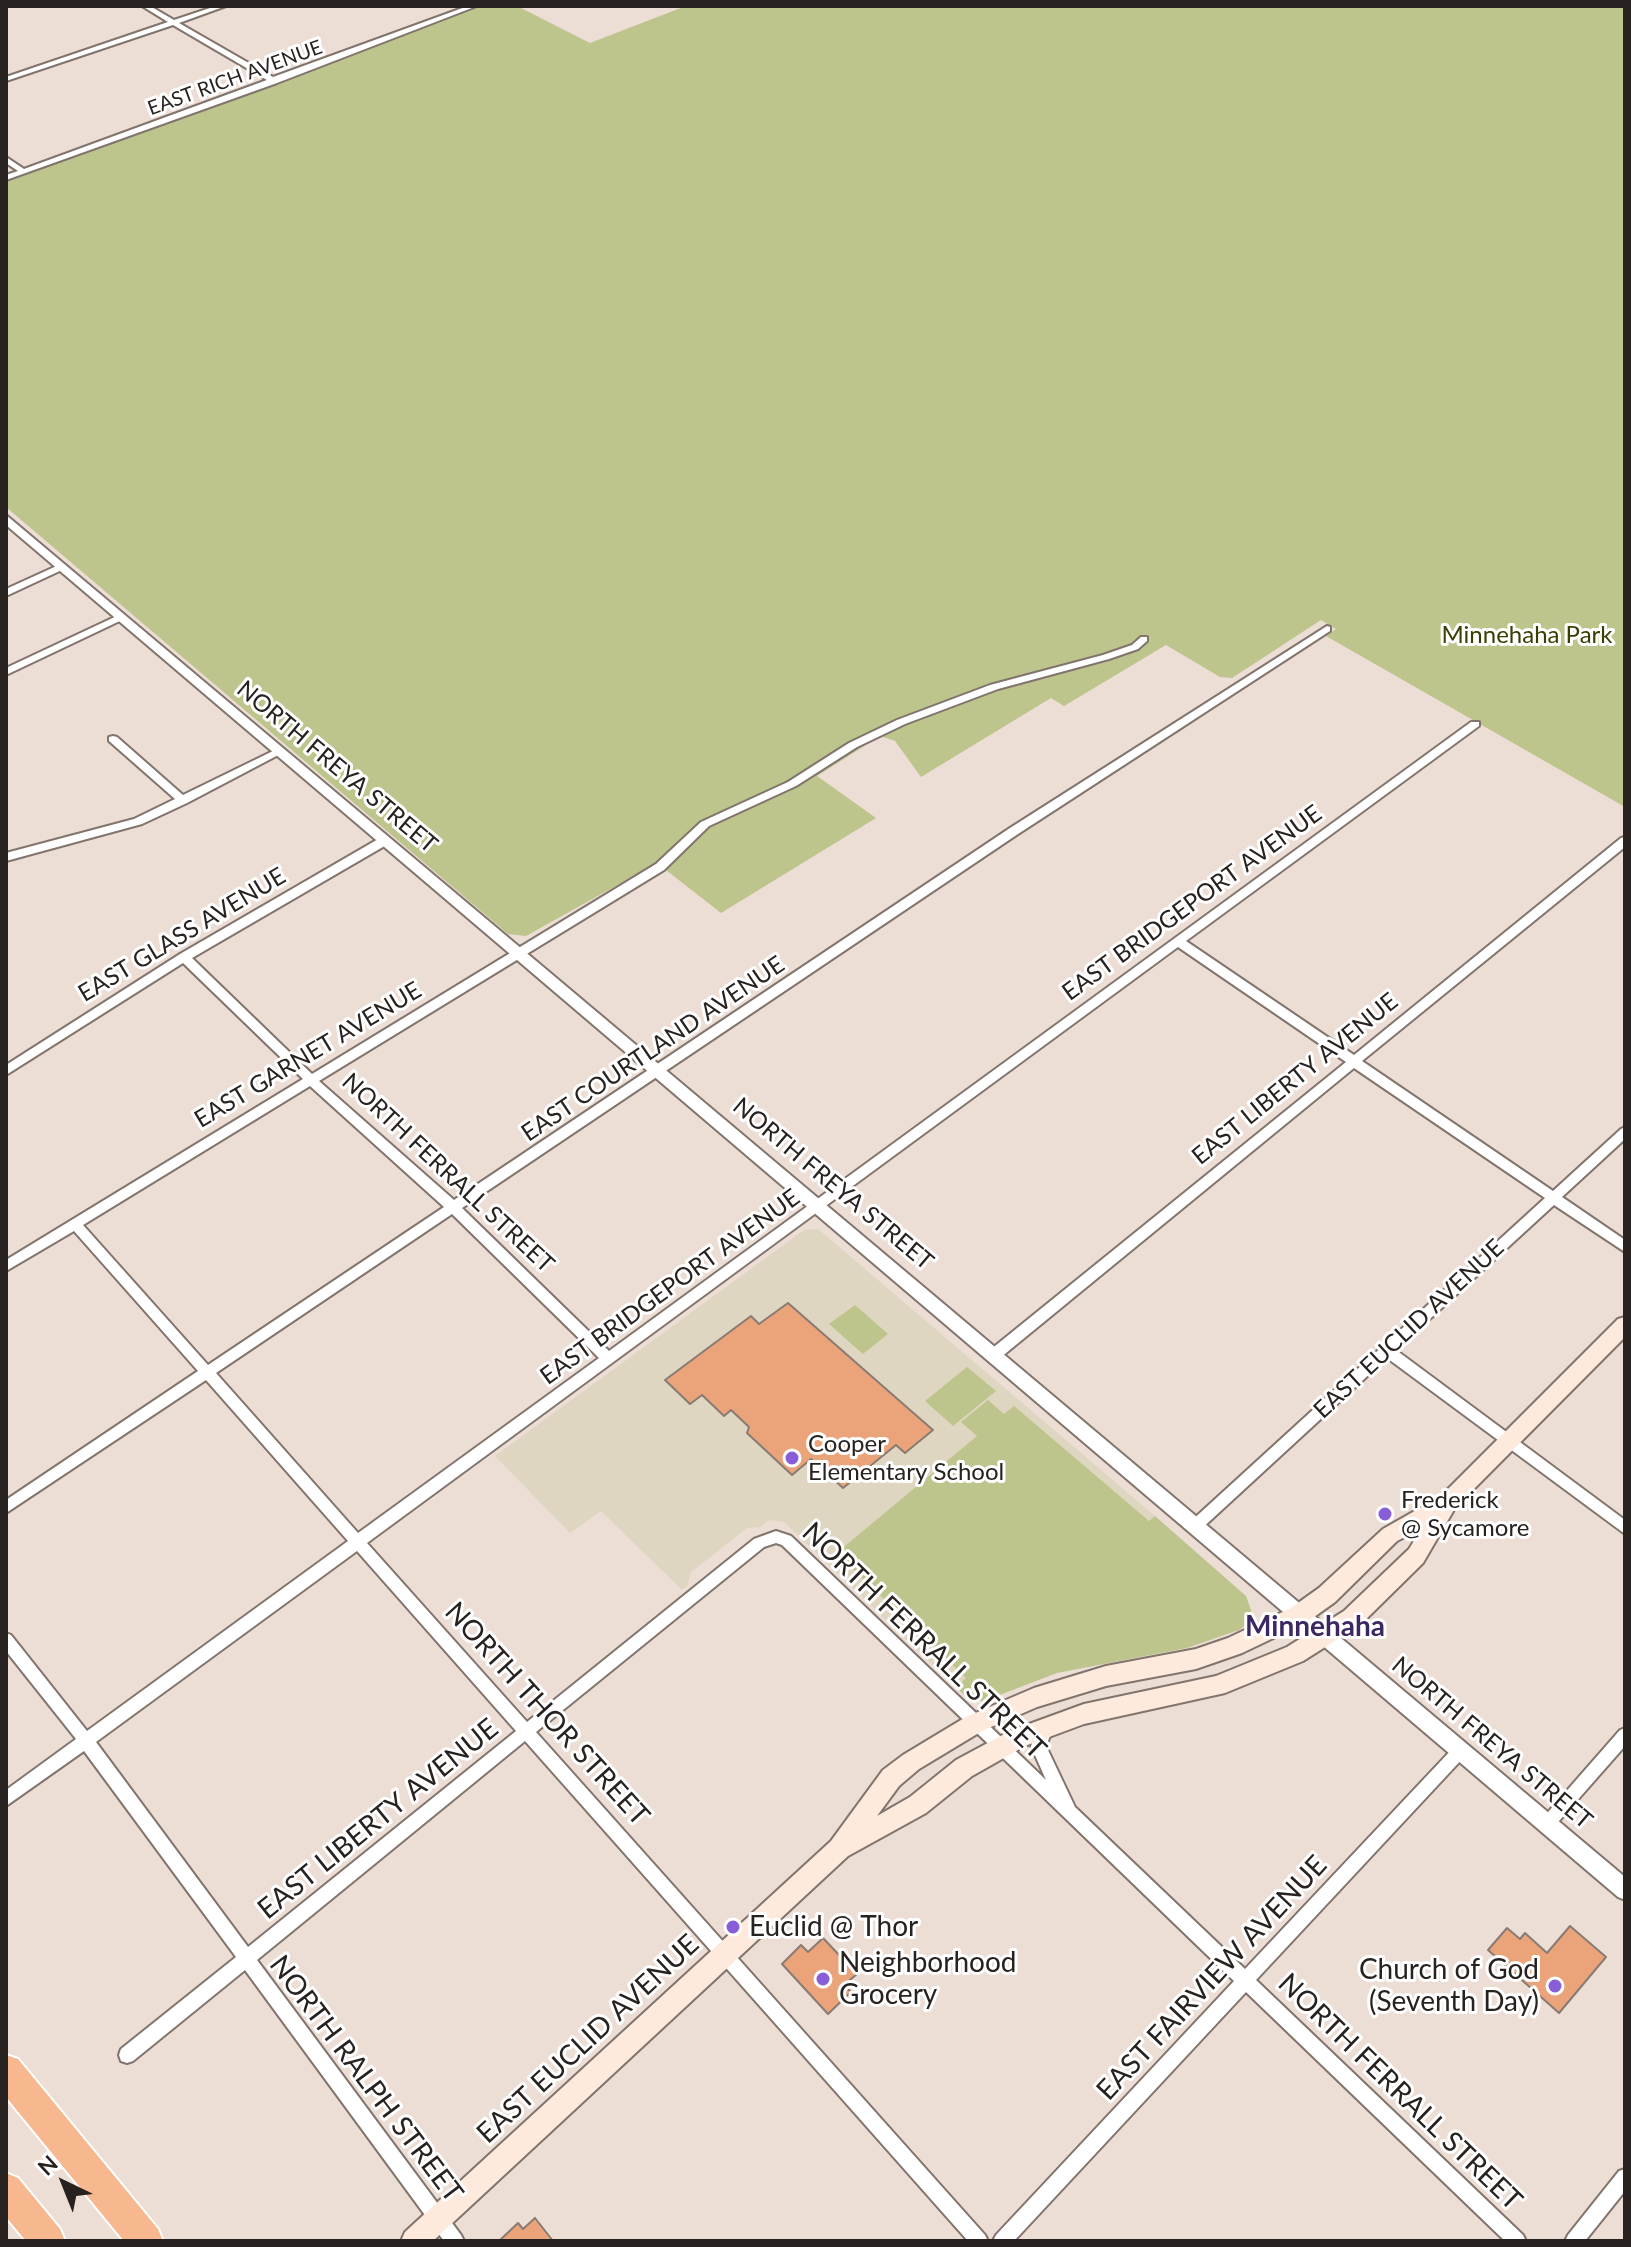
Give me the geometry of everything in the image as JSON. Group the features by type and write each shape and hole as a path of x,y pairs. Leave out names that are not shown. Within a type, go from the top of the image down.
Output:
{"highway":[{"path":"6,2071 146,2241"},
{"path":"6,2190 48,2241"}],"main road":[{"path":"1448,1502 1625,1325"},
{"name":"EAST EUCLID AVENUE","path":"414,2241 839,1849 891,1778 936,1744 974,1724 1066,1686 1196,1659 1234,1646 1299,1615 1327,1595 1390,1535 1448,1502"},
{"name":"EAST EUCLID AVENUE","path":"839,1849 918,1805 964,1768 1048,1726 1121,1705 1217,1686 1263,1669 1325,1637 1352,1618 1416,1556 1448,1502"}],"street":[{"path":"145,6 274,81"},
{"path":"6,79 223,6"},
{"name":"EAST RICH AVENUE","path":"6,178 474,6"},
{"path":"6,159 24,172"},
{"name":"NORTH FREYA STREET","path":"6,519 1625,1890"},
{"path":"6,593 61,567"},
{"path":"6,672 121,617"},
{"name":"EAST COURTLAND AVENUE","path":"6,1507 208,1375 1014,831 1327,629"},
{"name":"EAST GARNET AVENUE","path":"6,1266 660,867 705,824 813,773 872,735 994,687 1069,669 1124,651 1144,639"},
{"name":"EAST BRIDGEPORT AVENUE","path":"6,1799 1475,724"},
{"path":"113,739 183,801"},
{"path":"6,857 138,822 279,752"},
{"name":"EAST GLASS AVENUE","path":"6,1071 184,957 384,841"},
{"name":"EAST LIBERTY AVENUE","path":"995,1354 1625,841"},
{"path":"1178,941 1625,1247"},
{"name":"NORTH FERRALL STREET","path":"184,957 310,1079 455,1209 609,1359"},
{"name":"EAST EUCLID AVENUE","path":"1194,1527 1625,1132"},
{"name":"NORTH THOR STREET","path":"75,1224 979,2241"},
{"path":"1387,1351 1625,1528"},
{"name":"NORTH FERRALL STREET","path":"776,1537 786,1540 999,1748 1517,2241"},
{"name":"EAST LIBERTY AVENUE","path":"127,2055 759,1543 776,1537"},
{"name":"NORTH RALPH STREET","path":"6,1640 86,1741 455,2241"},
{"name":"NORTH FERRALL STREET","path":"1048,1726 1040,1736 1038,1746 1071,1816"},
{"path":"1547,1824 1625,1735"},
{"name":"EAST FAIRVIEW AVENUE","path":"1002,2241 1460,1751"},
{"path":"1574,2241 1625,2177"}],"shaded area":[{"name":"Cooper Elementary School","path":"818,1229 1155,1516 956,1687 784,1522 769,1520 760,1527 747,1528 690,1573 688,1585 682,1590 601,1511 570,1533 495,1456 804,1230"}],"green space":[{"name":"Minnehaha Park","path":"482,6 517,6 590,43 686,6 1625,6 1625,807 1326,636 1336,629 1321,620 1232,678 1220,677 1166,645 1064,706 1051,698 921,777 895,741 880,736 817,776 876,818 721,913 657,863 526,936 508,934 6,507 6,181"},
{"path":"855,1305 888,1334 863,1354 829,1324"},
{"path":"967,1367 996,1391 953,1426 925,1401"},
{"path":"988,1400 1004,1414 1014,1406 1149,1521 1155,1516 1246,1596 1252,1613 1249,1623 1239,1630 1187,1648 1057,1673 984,1701 970,1701 956,1687 966,1678 854,1570 839,1551 977,1436 961,1422"}],"building":[{"name":"Cooper Elementary School","path":"788,1303 933,1430 905,1453 896,1445 843,1488 811,1459 792,1475 747,1433 749,1427 731,1410 724,1416 702,1395 690,1404 665,1380 751,1316 759,1324"},
{"name":"Church of God (Seventh Day)","path":"1570,1926 1606,1957 1559,2013 1488,1950 1507,1928 1520,1939 1525,1933 1547,1953"},
{"name":"Neighborhood Grocery","path":"823,1938 857,1974 844,1985 851,1992 828,2014 782,1964 801,1945 808,1952"},
{"path":"535,2218 553,2241 499,2241 518,2223 523,2229"}],"place":[{"name":"Cooper Elementary School","path":"792,1458"},
{"name":"Frederick @ Sycamore","path":"1385,1514"},
{"name":"Euclid @ Thor","path":"733,1927"},
{"name":"Neighborhood Grocery","path":"823,1979"},
{"name":"Church of God (Seventh Day)","path":"1555,1986"}],"district":[{"name":"Minnehaha","path":"1315,1627"}]}
